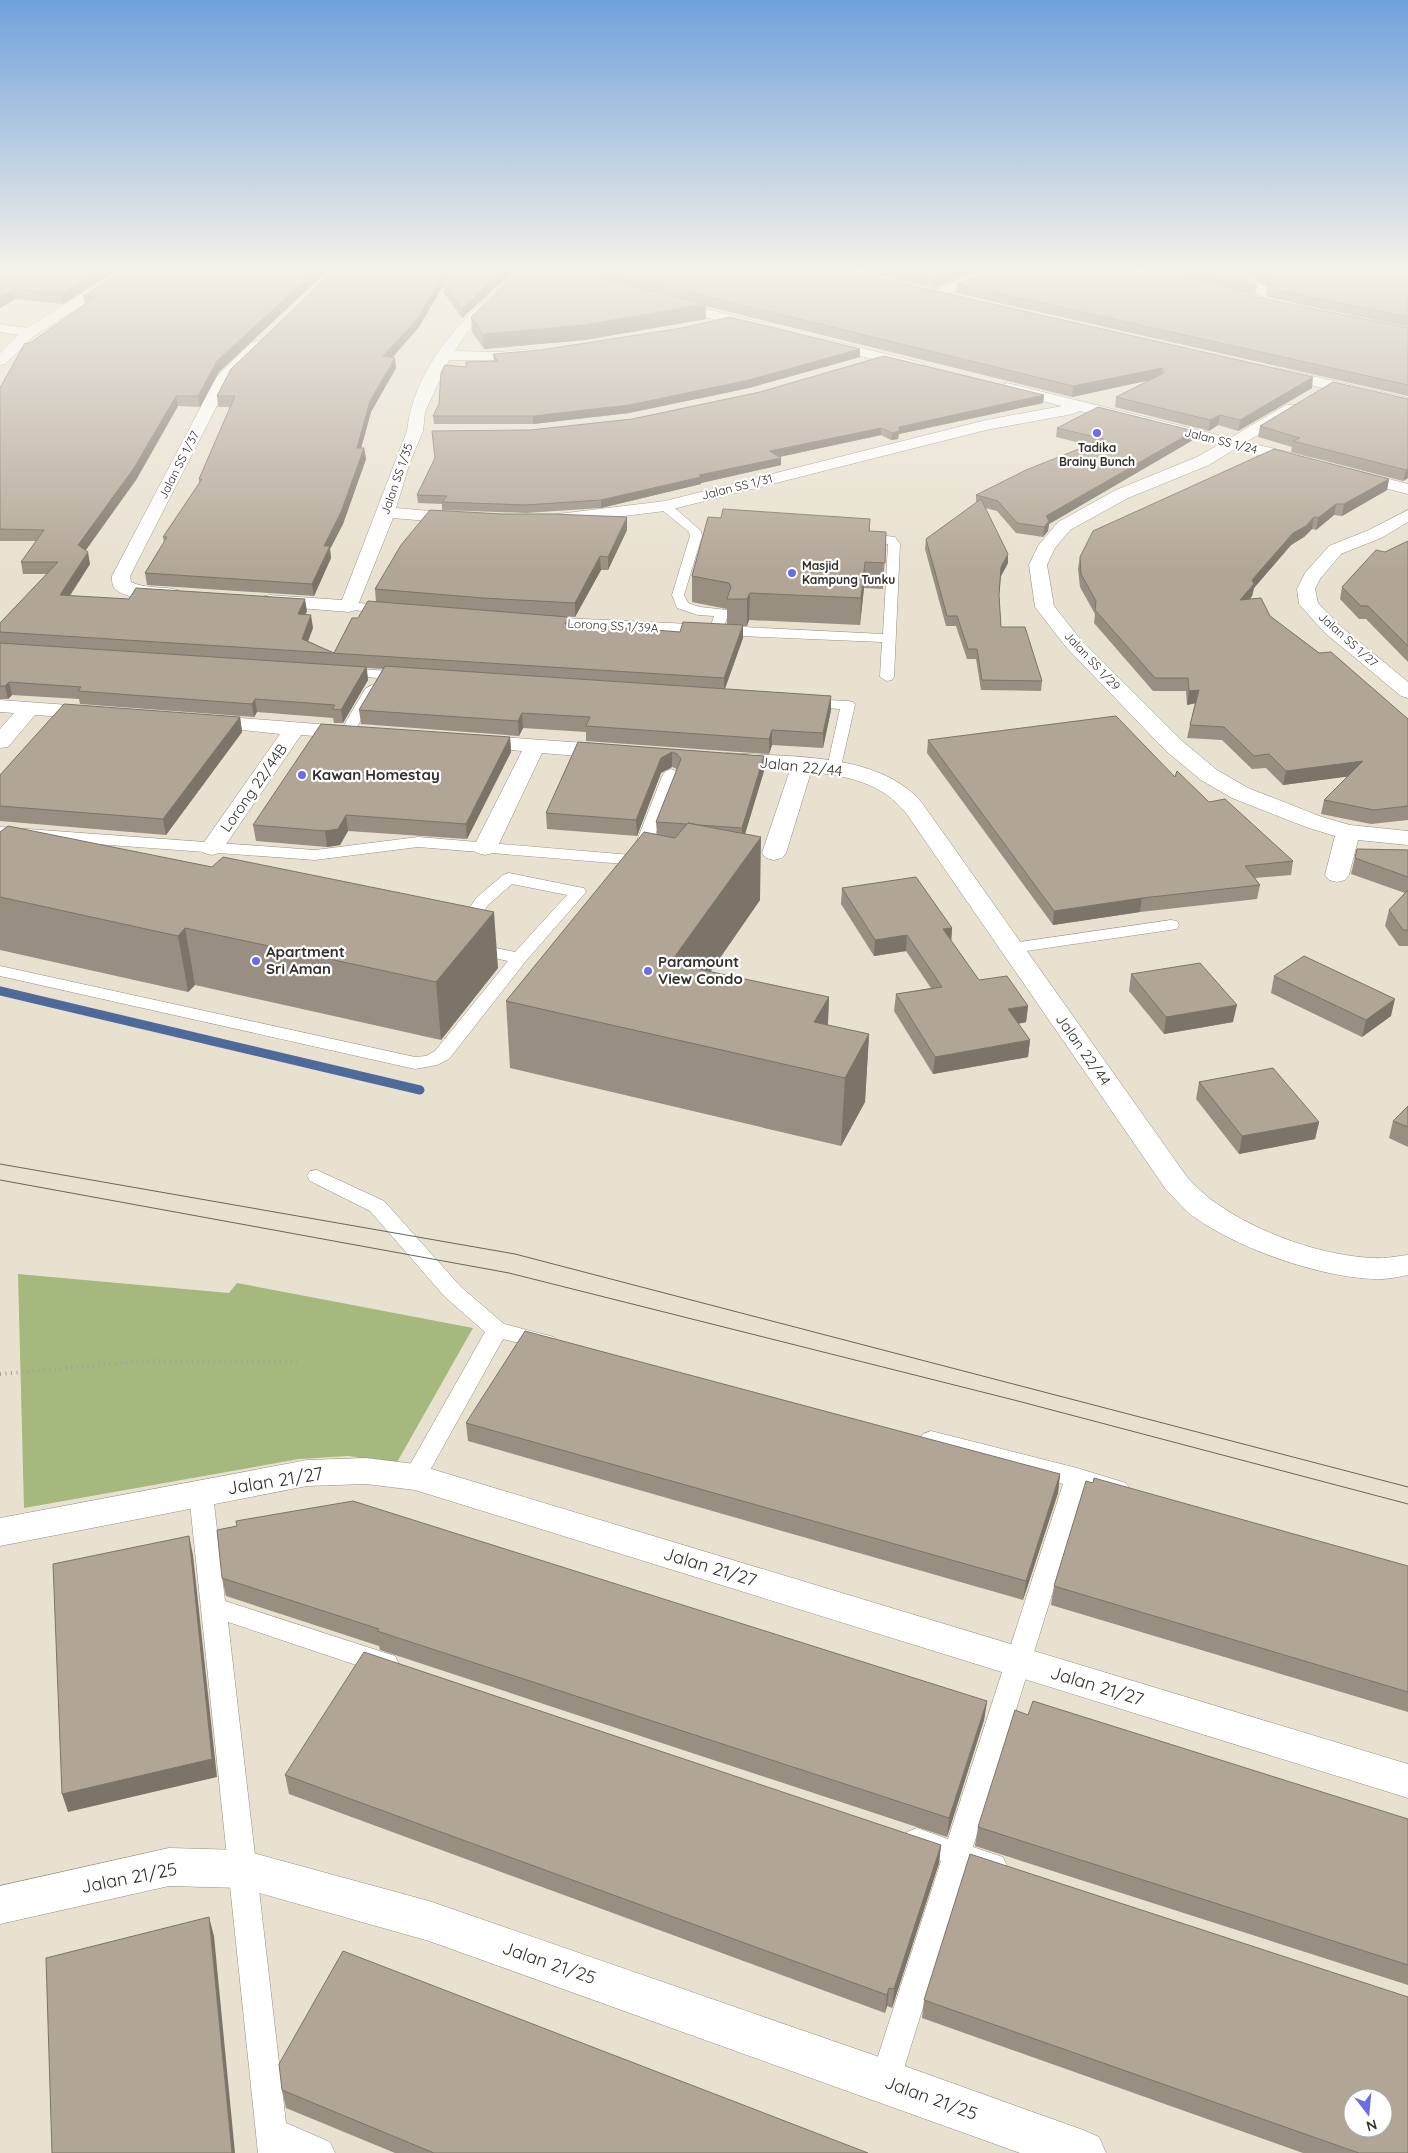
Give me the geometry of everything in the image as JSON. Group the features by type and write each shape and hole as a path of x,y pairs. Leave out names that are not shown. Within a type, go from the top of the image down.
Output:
{"street":[{"name":"Jalan SS 1/37","path":"186,595 137,592 122,585 122,576 225,376 230,371"},
{"name":"Jalan SS 1/35","path":"349,606 386,512 402,462 415,431 417,412 434,371"},
{"path":"1270,371 1408,403"},
{"name":"Jalan SS 1/29","path":"1330,385 1235,444 1203,461 1122,494 1064,526 1047,546 1038,565 1040,586 1045,607 1073,643 1174,746 1209,774 1240,794 1277,809 1348,832 1408,838"},
{"name":"Jalan SS 1/24","path":"996,386 1322,466"},
{"name":"Jalan SS 1/31","path":"542,520 664,506 986,425 1082,407"},
{"path":"415,431 434,431"},
{"path":"1341,471 1408,489"},
{"path":"386,512 476,519"},
{"name":"Jalan SS 1/27","path":"1408,514 1375,534 1335,550 1312,576 1306,589 1309,604 1331,628 1408,692"},
{"path":"253,600 349,606"},
{"path":"0,706 118,715"},
{"path":"0,742 29,708"},
{"path":"187,720 376,734"},
{"name":"Lorong 22/44B","path":"212,848 296,728"},
{"path":"456,740 630,753"},
{"path":"484,848 535,746"},
{"name":"Jalan 22/44","path":"706,759 835,768 880,781 898,791 914,808 1177,1184 1202,1209 1228,1225 1284,1249 1333,1264 1375,1269 1408,1265"},
{"path":"765,853 802,766"},
{"path":"1337,875 1348,832"},
{"name":"Jalan 21/27","path":"0,1532 308,1473 366,1471 415,1477 1408,1781"},
{"name":"Jalan 21/25","path":"0,1905 169,1867 242,1869 429,1921 1084,2153"}],"lane":[{"path":"664,506 695,531 696,536 678,595 682,605 698,611 722,613 716,631"},
{"path":"852,536 888,539 893,542 887,677"},
{"path":"349,606 403,612"},
{"name":"Lorong SS 1/39A","path":"533,621 890,638"},
{"path":"332,671 420,677"},
{"path":"347,732 380,675"},
{"path":"798,702 848,705 835,768"},
{"path":"0,832 315,856 418,842 637,860 672,762"},
{"path":"644,843 663,844"},
{"path":"0,971 415,1063 430,1061 442,1055 519,958 578,892 509,878 482,902 454,944 519,958"},
{"path":"1012,948 1171,925"},
{"path":"317,1176 377,1206 453,1292 497,1330 565,1347"},
{"path":"415,1477 497,1330"},
{"path":"913,1435 1134,1493"},
{"path":"885,2081 1077,1477"},
{"path":"201,1494 273,2143 319,2153"},
{"path":"214,1607 411,1673"},
{"path":"892,1833 1014,1873"}],"path":[{"path":"0,1374 144,1361 297,1362"}],"green space":[{"path":"18,1274 229,1293 237,1283 473,1328 396,1464 349,1456 299,1459 24,1508"}],"building":[{"path":"9,371 211,371 198,396 176,396 134,468 78,545 88,552 60,595 129,599 136,588 305,599 298,614 311,615 302,639 334,653 352,618 358,618 368,601 568,617 565,624 680,632 683,622 743,625 724,678 0,632 0,623 58,562 21,562 44,530 0,529 0,388"},
{"path":"230,371 387,371 370,401 357,448 364,448 341,512 324,546 330,546 312,584 145,573 167,537 163,537 202,479 199,479 235,396 217,396"},
{"path":"442,371 780,371 749,380 629,405 533,416 433,416 439,404"},
{"path":"831,371 947,371 1044,395 899,427 899,431 892,433 881,428 770,451 781,458 699,475 701,477 601,500 525,505 442,502 447,496 417,495 435,458 432,431 530,430 632,419 760,392"},
{"path":"1014,371 1145,371 1073,386"},
{"path":"1163,371 1289,371 1313,377 1240,420 1220,415 1210,420 1116,397 1164,373"},
{"path":"1348,371 1408,371 1408,385"},
{"path":"1333,382 1408,399 1408,468 1406,470 1293,441 1300,438 1260,426"},
{"path":"1098,407 1194,431 1046,516 1049,521 1044,527 1017,523 998,501 976,495 1026,470 1104,439 1057,428"},
{"path":"1274,449 1389,479 1344,504 1336,504 1318,518 1314,517 1306,526 1293,533 1252,580 1254,584 1240,600 1261,598 1270,616 1319,653 1331,652 1408,719 1408,806 1374,810 1324,800 1363,761 1286,771 1269,754 1254,756 1224,727 1190,725 1199,690 1189,691 1188,678 1155,678 1095,610 1096,601 1081,574 1080,557 1093,531"},
{"path":"981,499 1008,554 1001,567 999,595 1001,627 1025,627 1042,681 982,680 977,649 968,649 957,616 947,616 926,539"},
{"name":"Masjid Kampung Tunku","path":"723,509 870,519 869,531 886,532 885,563 865,562 861,598 750,593 747,599 727,599 731,587 729,583 692,576 708,517 721,518"},
{"path":"430,510 627,517 608,557 600,556 575,603 375,589 401,545"},
{"path":"1408,541 1408,646 1368,606 1361,606 1342,587 1376,550 1385,552"},
{"path":"0,643 366,667 341,710 332,709 335,705 255,699 252,704 78,691 81,687 9,682 5,686 0,686"},
{"path":"385,666 831,696 823,733 772,730 769,739 586,726 590,717 522,713 518,721 359,710"},
{"path":"64,704 240,717 163,819 0,806 0,775"},
{"path":"1116,716 1175,777 1177,771 1209,802 1225,799 1293,861 1245,866 1260,885 1142,898 1054,911 928,740"},
{"path":"321,724 510,737 466,824 346,815 338,829 325,831 253,825"},
{"path":"578,742 764,756 742,828 656,822 681,759 672,752 661,758 636,820 546,813"},
{"path":"688,823 761,837 670,963 829,997 814,1022 869,1034 845,1078 506,1001 644,832 675,838"},
{"path":"8,826 212,867 223,857 494,912 436,982 185,928 178,936 0,897 0,832"},
{"path":"1357,849 1408,850 1408,877 1355,858"},
{"path":"916,877 952,928 943,929 979,980 1007,976 1028,1006 1008,1009 1030,1040 935,1057 896,994 942,987 907,935 875,940 842,888"},
{"path":"1408,890 1408,930 1403,930 1389,910"},
{"path":"1304,956 1395,999 1366,1020 1274,976"},
{"path":"1200,963 1237,1005 1166,1017 1131,974"},
{"path":"1273,1068 1319,1122 1242,1136 1199,1082"},
{"path":"1408,1106 1408,1127 1393,1121"},
{"path":"525,1331 1060,1474 1026,1581 466,1423"},
{"path":"1094,1478 1408,1566 1408,1692 1054,1586 1086,1481 1093,1483"},
{"path":"353,1501 987,1701 949,1818 377,1631 379,1629 222,1578 217,1530 237,1526 236,1521"},
{"path":"189,1536 212,1759 62,1794 53,1564"},
{"path":"364,1652 941,1845 894,1989 889,1988 887,1995 285,1775"},
{"path":"1033,1701 1408,1819 1408,1965 978,1827 1015,1710 1028,1715"},
{"path":"970,1854 1408,1997 1408,2153 1359,2153 924,2000"},
{"path":"209,1917 232,2153 52,2153 46,1958"},
{"path":"343,1951 868,2153 434,2153 282,2090 279,2064"}],"waterway":[{"path":"0,991 420,1090"}],"tram line":[{"path":"0,1164 515,1254 1408,1487"},
{"path":"0,1180 509,1273 1014,1400 1408,1504"}],"place":[{"name":"Tadika Brainy Bunch","path":"1097,433"},
{"name":"Masjid Kampung Tunku","path":"792,573"},
{"name":"Kawan Homestay","path":"302,775"},
{"name":"Apartment Sri Aman","path":"256,961"},
{"name":"Paramount View Condo","path":"648,971"}]}
